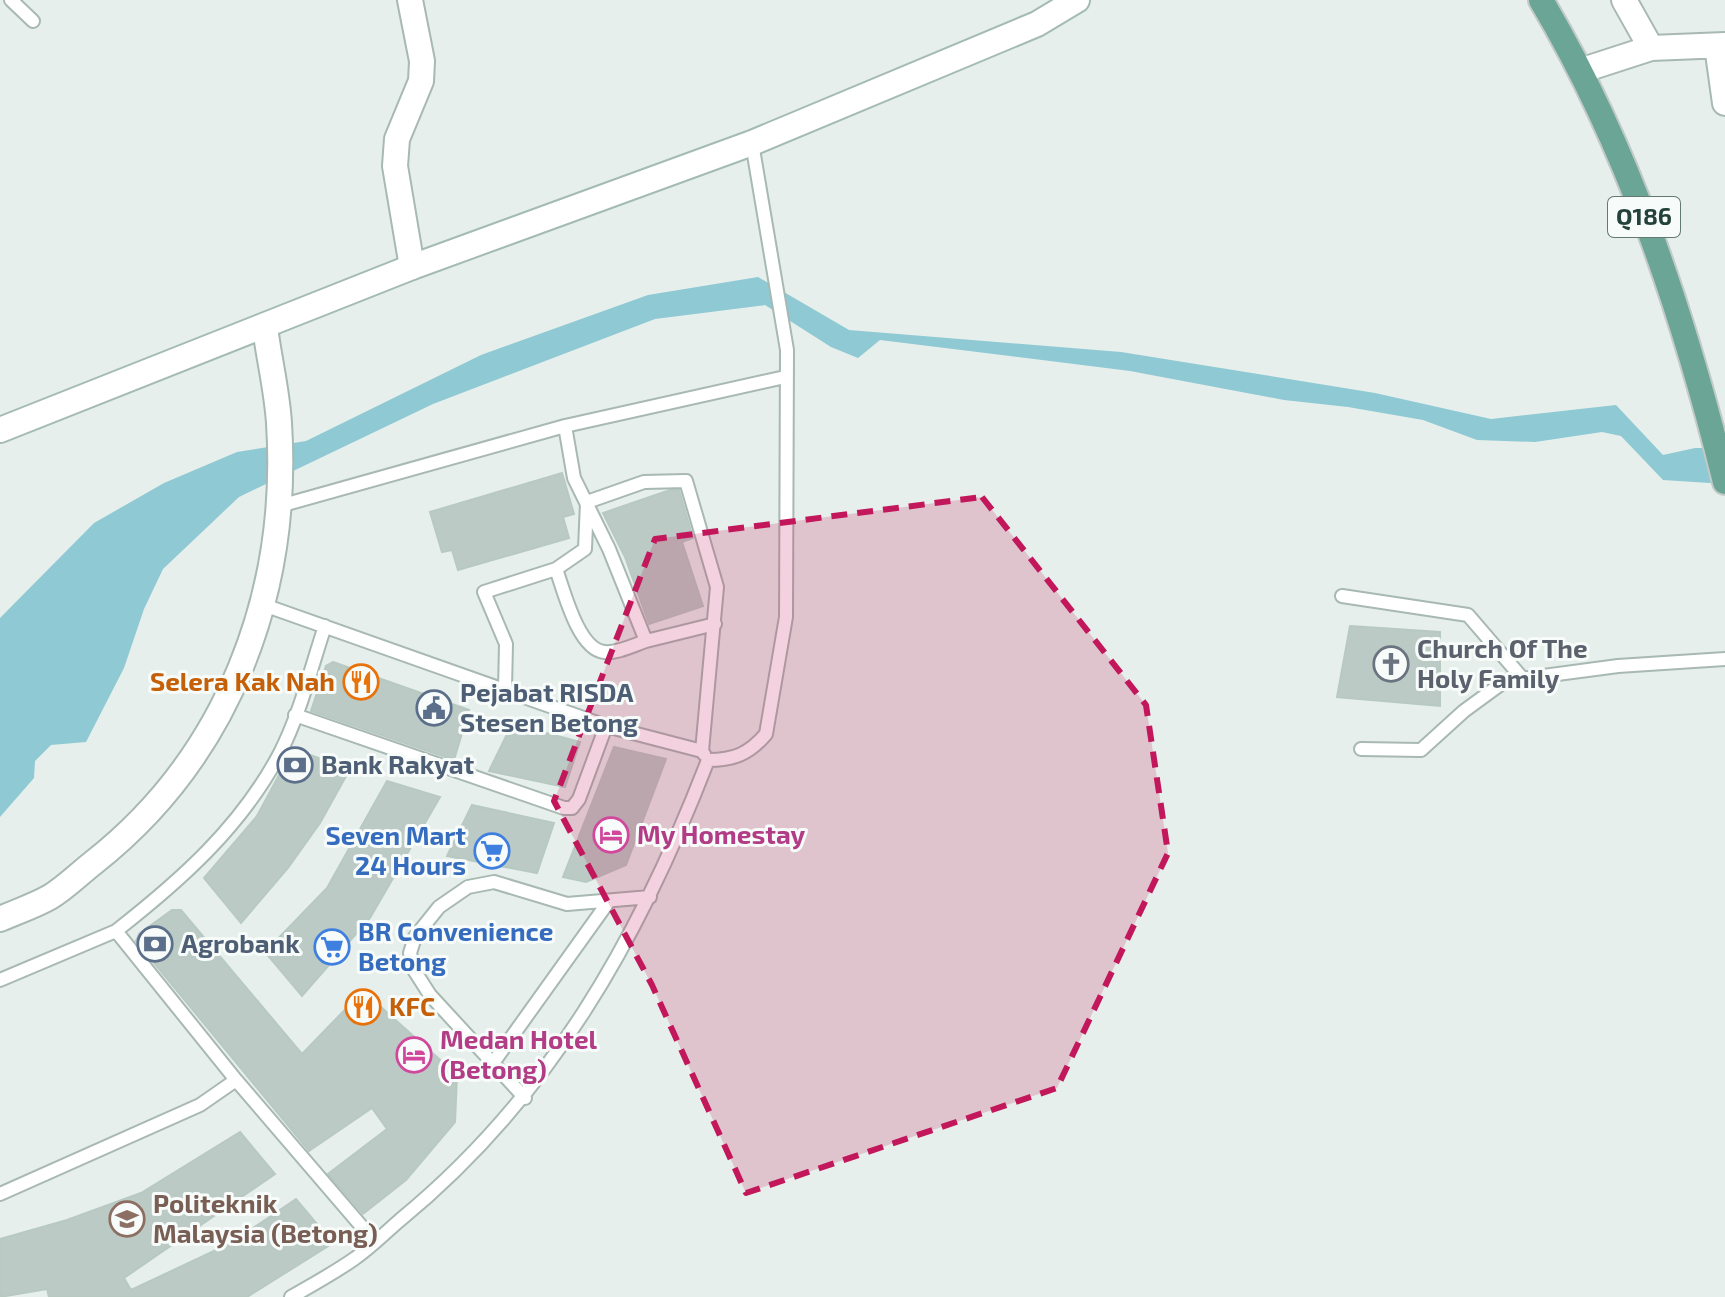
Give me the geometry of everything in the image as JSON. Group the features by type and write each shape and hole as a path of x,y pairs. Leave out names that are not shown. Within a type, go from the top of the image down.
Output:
{"main road":[{"name":"Q186","path":"1541,0 1583,70 1638,200 1725,482"}],"street":[{"path":"410,0 422,61 421,81 397,139 395,166 412,267"},
{"path":"0,430 412,267 752,143 1037,24 1077,0"},
{"path":"1624,0 1651,48"},
{"path":"1583,70 1651,48 1721,46 1725,103"},
{"path":"0,919 50,896 131,833 194,759 238,682 270,571 277,498 279,424 265,327"}],"lane":[{"path":"11,0 33,21"},
{"path":"261,604 606,726 731,760 753,749 766,734 786,617 787,350 775,262 752,143"},
{"path":"277,498 565,426 785,377"},
{"path":"565,426 574,478 646,641"},
{"path":"291,1297 355,1259 440,1188 525,1098 602,985 650,897 705,755 717,587 686,481 644,482 587,502"},
{"path":"505,689 506,644 484,592 556,569 585,549 587,502"},
{"path":"556,569 582,637 592,649 607,653 715,624"},
{"path":"1342,596 1468,615 1523,679"},
{"path":"0,980 116,931 181,880 238,819 280,752 325,626"},
{"path":"1361,749 1421,750 1464,711 1505,681 1618,666 1725,659"},
{"path":"295,715 564,808 572,808 579,799 606,726"},
{"path":"525,1098 430,995 414,970 410,953 415,937 439,907 468,887 494,882 567,904 650,897"},
{"path":"493,1063 609,901"},
{"path":"116,931 236,1080 375,1242"},
{"path":"0,1194 200,1105 236,1080"}],"highlighted area":[{"path":"982,497 1146,705 1168,853 1057,1088 746,1193 652,985 554,801 655,539"}],"water":[{"path":"758,277 849,330 1121,352 1375,393 1491,419 1616,405 1663,455 1695,448 1725,448 1725,484 1663,480 1621,436 1602,432 1535,442 1477,440 1423,420 1284,400 1130,371 880,340 858,358 831,347 765,305 655,319 433,404 239,497 163,569 144,609 124,668 86,742 51,745 35,761 34,778 0,817 0,618 94,523 164,483 237,452 306,441 481,355 648,295"}],"building":[{"path":"562,473 574,514 563,517 569,538 458,570 452,550 442,552 430,512"},
{"path":"670,490 679,490 693,538 682,542 703,606 649,624 625,557 603,513"},
{"name":"Church Of The Holy Family","path":"1350,626 1440,632 1440,706 1337,697"},
{"path":"333,662 469,710 454,760 311,711 326,666"},
{"path":"512,724 580,742 565,787 489,771"},
{"path":"614,747 666,759 626,865 586,882 563,877"},
{"path":"293,749 350,769 320,823 288,868 241,923 204,878 257,816"},
{"path":"387,781 440,797 370,918 302,996 265,952 327,888"},
{"path":"472,805 554,823 537,873 447,856"},
{"path":"172,910 181,910 302,1054 363,991 457,1075 455,1122 406,1180 363,1214 328,1174 387,1129 372,1108 309,1151 136,941 139,934"},
{"path":"240,1132 275,1174 124,1278 131,1290 231,1243 296,1199 333,1243 247,1297 49,1297 47,1289 0,1297 0,1239 67,1220 141,1193"}],"place":[{"name":"Church Of The Holy Family","path":"1391,664"},
{"name":"Selera Kak Nah","path":"361,682"},
{"name":"Pejabat RISDA Stesen Betong","path":"434,708"},
{"name":"Bank Rakyat","path":"295,765"},
{"name":"My Homestay","path":"611,835"},
{"name":"Seven Mart 24 Hours","path":"492,851"},
{"name":"Agrobank","path":"155,944"},
{"name":"BR Convenience Betong","path":"332,947"},
{"name":"KFC","path":"363,1007"},
{"name":"Medan Hotel (Betong)","path":"414,1055"},
{"name":"Politeknik Malaysia (Betong)","path":"127,1219"}]}
